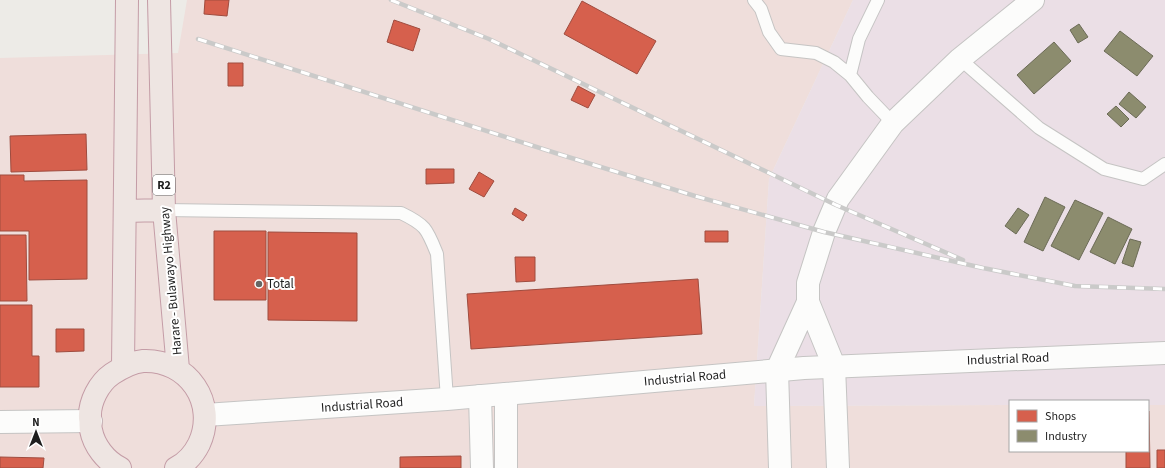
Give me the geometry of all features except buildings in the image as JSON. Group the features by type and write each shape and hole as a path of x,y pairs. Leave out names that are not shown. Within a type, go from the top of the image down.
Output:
{"highway":[{"path":"123,366 127,0"},
{"name":"Harare - Bulawayo Highway","path":"159,0 158,18 164,210 178,369"},
{"path":"125,211 164,210"},
{"name":"Harare - Bulawayo Highway","path":"120,468 111,464 99,449 91,431 90,412 95,393 107,377 123,366 142,361 160,362 178,369 192,381 202,397 206,415 204,434 194,459 176,468"}],"street":[{"path":"838,468 834,366 808,302 808,283 824,232 838,199 893,123 960,59 1033,0"},
{"path":"780,468 777,370 808,302"},
{"name":"Industrial Road","path":"206,415 447,399 834,366 1165,353"},
{"path":"506,394 506,468"},
{"path":"480,396 482,468"},
{"path":"0,422 91,421"}],"lane":[{"path":"754,0 761,9 769,32 780,49 816,53 834,62 850,75 868,97 893,123"},
{"path":"850,75 859,39 878,0"},
{"path":"960,59 1039,128 1104,169 1143,179 1165,164"},
{"path":"164,210 401,213 417,220 428,233 437,254 447,399"}],"shaded area":[{"path":"187,0 853,0 769,179 754,406 1009,405 1009,452 1149,452 1149,405 1165,405 1165,468 0,468 0,58 178,53"},
{"path":"853,0 1165,0 1165,405 1149,405 1149,400 1009,400 1009,405 754,406 769,179"}],"railway":[{"path":"391,0 489,39 836,205 963,260"},
{"path":"198,39 565,156 695,196 824,232 983,268 1075,286 1165,289"}],"place":[{"name":"Total","path":"259,284"}]}
